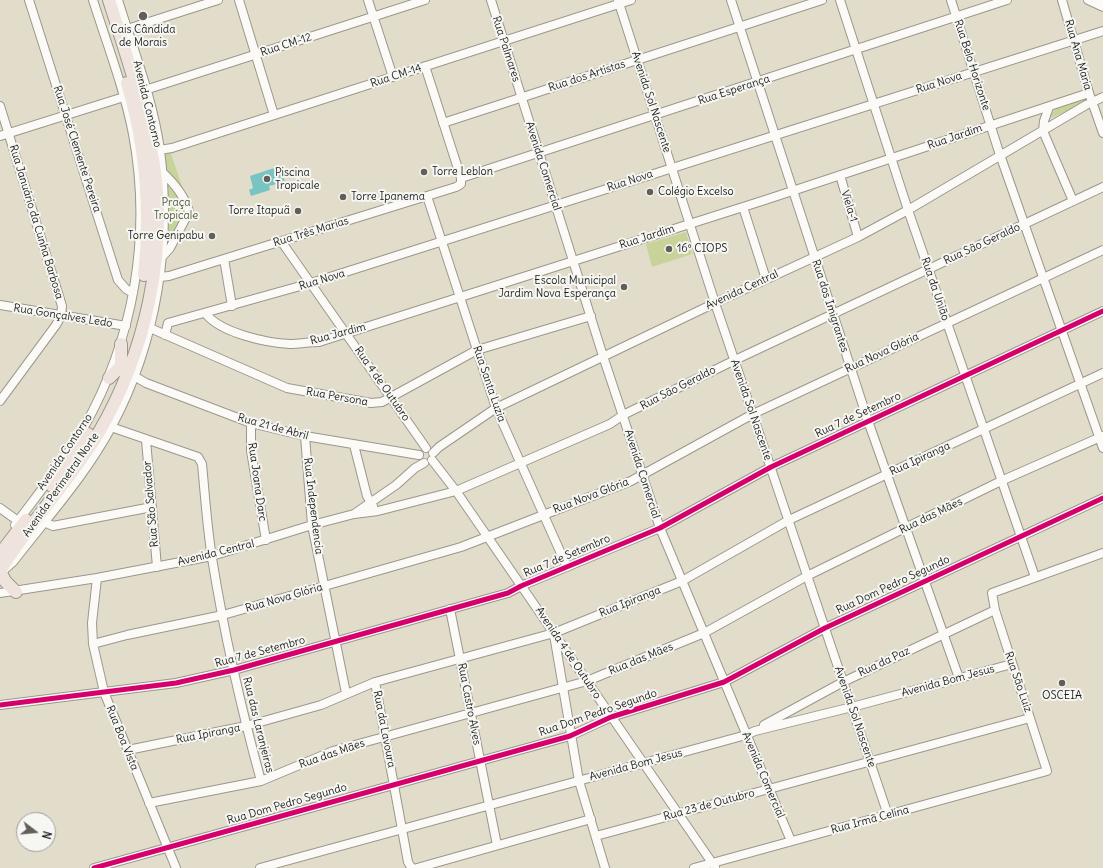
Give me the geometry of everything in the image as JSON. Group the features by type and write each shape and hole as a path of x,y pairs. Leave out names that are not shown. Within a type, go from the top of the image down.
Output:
{"highway":[{"name":"Avenida Perimetral Norte","path":"0,554 84,441 107,399 122,366 137,318 144,283 147,243 147,201 134,93 101,0"},
{"name":"Avenida Perimetral Norte","path":"0,571 98,434 126,378 143,325 153,269 157,221 153,161 109,0"},
{"path":"137,162 146,186"},
{"path":"141,218 147,201"},
{"path":"109,378 122,366 121,344"},
{"path":"0,571 5,582 16,592"}],"street":[{"name":"Rua José Clemente Pereira","path":"29,0 118,280 126,289 133,293"},
{"name":"Avenida Contorno","path":"0,571 7,568 13,562 44,522 89,462 111,427 134,376 150,328 160,277 164,209 160,150 93,0"},
{"name":"Avenida Contorno","path":"0,545 82,430 109,378 126,326 139,255 141,218 137,162 132,133 134,93 127,29 118,0"},
{"path":"127,29 218,0"},
{"path":"238,0 274,115"},
{"path":"368,0 393,77"},
{"name":"Rua CM-12","path":"0,136 426,0"},
{"name":"Rua Palmares","path":"491,0 522,97"},
{"name":"Rua CM-14","path":"160,150 172,148 393,77 619,2 631,0"},
{"name":"Rua dos Imigrantes","path":"732,0 868,421 959,678"},
{"name":"Rua dos Artistas","path":"443,123 822,0"},
{"name":"Rua da União","path":"840,0 908,210 1035,577"},
{"name":"Rua Belo Horizonte","path":"951,0 1000,156 1080,384 1101,436 1103,448"},
{"name":"Rua Esperança","path":"461,181 539,153 956,18 1007,0"},
{"name":"Rua Ana Maria","path":"1062,0 1089,93 1103,133"},
{"path":"1088,0 1103,7"},
{"name":"Avenida Sol Nascente","path":"619,2 715,303 888,815"},
{"name":"Rua Nova","path":"165,335 168,324 311,283 442,242 1103,31"},
{"path":"425,66 461,181"},
{"name":"Rua Jardim","path":"206,314 211,320 238,333 263,341 291,344 312,342 690,224 1089,93"},
{"name":"Avenida Comercial","path":"522,97 603,356 660,528 791,842"},
{"name":"Avenida Central","path":"0,593 16,592 97,578 212,556 312,525 354,514 396,485 415,468 421,458 496,408 814,256 858,237 908,210 1103,97"},
{"name":"Rua Januário da Cunha Barbosa","path":"0,106 62,306 61,316"},
{"path":"1049,107 1044,121 1044,131 1073,202"},
{"path":"161,170 176,187 186,203 189,212 170,248 162,257"},
{"name":"Viela-1","path":"840,175 858,237"},
{"name":"Rua Três Marias","path":"160,277 224,259 456,187 461,181"},
{"name":"Rua São Geraldo","path":"354,514 378,511 456,491 610,424 623,415 734,360 1103,187"},
{"name":"Rua Santa Luzia","path":"427,196 496,408 566,567"},
{"path":"743,207 766,279"},
{"name":"Rua 4 de Outubro","path":"281,241 432,452"},
{"name":"Rua Nova Glória","path":"93,644 127,635 223,615 461,547 488,537 543,514 631,481 642,473 753,414 1103,250"},
{"path":"224,259 232,306"},
{"name":"Rua Gonçalves Ledo","path":"0,305 126,326"},
{"name":"Rua 7 de Setembro","path":"0,705 176,683 234,670 508,593 521,586 660,528 771,467 1103,311"},
{"path":"0,401 56,326 61,316"},
{"name":"Rua Persona","path":"150,328 287,388 372,403 382,402 392,397 477,350 591,316"},
{"name":"Rua Ipiranga","path":"128,750 246,726 321,705 346,693 375,682 554,633 682,581 789,520 1103,373"},
{"name":"Rua 21 de Abril","path":"134,376 146,383 251,423 305,436 421,458"},
{"name":"Rua Joana Darc","path":"251,423 251,451 266,540"},
{"path":"111,427 146,440"},
{"name":"Rua Independencia","path":"305,436 312,525 346,693"},
{"name":"Rua das Mães","path":"149,803 261,781 333,751 587,681 704,633 807,576 1001,482 1101,436"},
{"name":"Rua São Salvador","path":"146,440 157,567"},
{"name":"Rua das Laranjeiras","path":"146,440 198,457 202,464 212,556 246,726 261,781"},
{"path":"354,445 367,496 370,504 378,511"},
{"path":"421,458 429,462 432,452"},
{"name":"Avenida 4 de Outubro","path":"432,452 456,491 714,866"},
{"name":"Rua Dom Pedro Segundo","path":"94,868 570,736 611,717 724,682 825,628 1103,498"},
{"path":"0,508 18,521"},
{"path":"44,522 53,526 152,508"},
{"path":"1035,577 1103,553"},
{"name":"Rua São Luiz","path":"1035,577 992,593 995,610 1047,771"},
{"name":"Rua Boa Vista","path":"97,578 92,623 93,644 104,692 176,868"},
{"name":"Rua Castro Alves","path":"450,610 497,845"},
{"name":"Rua da Paz","path":"780,720 843,682 995,610"},
{"path":"554,633 570,736 579,781 605,868"},
{"name":"Avenida Bom Jesus","path":"260,868 746,735 780,720 852,707 1012,664"},
{"name":"Rua da Lavoura","path":"375,682 408,862 410,868 413,868"},
{"name":"Rua 23 de Outubro","path":"596,836 1030,718"},
{"name":"Rua Irmã Celina","path":"694,868 714,866 791,842 1047,771"},
{"path":"416,868 590,819"}],"green space":[{"path":"1086,97 1087,102 1051,118 1056,109 1065,103"},
{"name":"Praça Tropicale","path":"159,150 170,151 186,198 189,212 162,257"},
{"name":"16º CIOPS","path":"686,232 692,254 652,267 646,244"}],"water":[{"name":"Piscina Tropicale","path":"280,166 285,182 269,186 270,190 251,196 249,190 253,188 250,176"}],"cycle path":[{"path":"0,705 176,683 234,670 508,593 521,586 660,528 771,467 1103,311"},
{"path":"94,868 570,736 611,717 724,682 825,628 1103,498"}],"place":[{"name":"Cais Cândida de Morais","path":"143,16"},
{"name":"Torre Leblon","path":"424,172"},
{"name":"Piscina Tropicale","path":"267,179"},
{"name":"Colégio Excelso","path":"650,192"},
{"name":"Torre Ipanema","path":"343,197"},
{"name":"Torre Itapuã","path":"298,211"},
{"name":"Torre Genipabu","path":"212,236"},
{"name":"16º CIOPS","path":"669,249"},
{"name":"Escola Municipal Jardim Nova Esperança","path":"624,287"},
{"name":"OSCEIA","path":"1062,683"}]}
